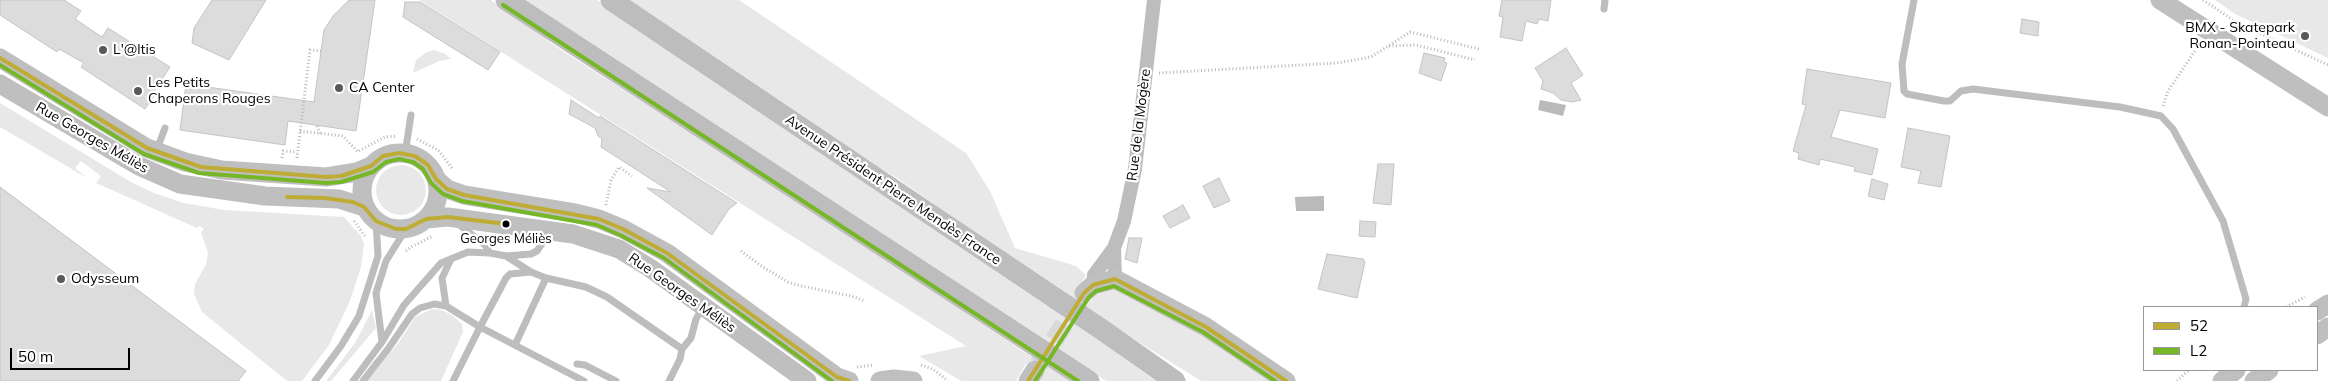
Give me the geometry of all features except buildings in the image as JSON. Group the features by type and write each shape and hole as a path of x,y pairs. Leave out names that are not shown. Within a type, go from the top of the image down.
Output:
{"main road":[{"path":"506,0 1089,381"},
{"name":"Avenue Président Pierre Mendès France","path":"611,0 1101,329 1175,381"}],"street":[{"name":"Rue de la Mogère","path":"1114,248 1124,221 1135,169 1154,0"},
{"path":"2160,0 2328,107"},
{"name":"Rue Georges Méliès","path":"0,58 156,152 201,167 326,177 357,172 364,159"},
{"name":"Rue Georges Méliès","path":"0,84 140,166 180,184 265,196 339,199 364,215"},
{"path":"399,153 415,156 428,165 436,179 438,193 434,207 426,219 406,229 385,226 364,215 362,191 364,159 399,153"},
{"name":"Rue Georges Méliès","path":"436,179 447,189 464,195 599,218 623,229 667,254 837,377 850,381"},
{"name":"Rue Georges Méliès","path":"426,219 448,217 573,234 619,250 650,268 806,381"},
{"path":"1114,248 1114,279"},
{"path":"1088,289 1094,275 1114,248"},
{"path":"1088,289 1114,279 1206,327 1286,381"},
{"path":"2318,335 2328,327"},
{"path":"2222,381 2235,371"},
{"path":"2254,381 2268,371"},
{"path":"880,381 894,379 913,381"}],"lane":[{"path":"1604,9 1605,0"},
{"path":"1914,0 1902,64 1904,91 1908,94 1950,101 1961,91 1973,89 2120,107 2160,116 2172,129 2223,222 2246,299 2244,306"},
{"path":"405,154 411,115"},
{"path":"156,152 166,128"},
{"path":"315,381 360,316 378,256 364,215"},
{"path":"448,217 470,233 490,252"},
{"path":"382,342 376,293 386,261 406,229"},
{"path":"506,256 531,254 538,251 544,238 551,231"},
{"path":"353,381 382,342 404,306 442,263 468,252 490,252 506,256 531,272 546,278 586,287 607,297 682,349"},
{"path":"446,306 442,278 451,258"},
{"path":"453,381 506,278 510,274 531,272"},
{"path":"515,345 546,278"},
{"path":"363,381 412,314 420,308 434,304 446,306 480,327 584,381"},
{"path":"669,381 680,359 682,349 692,338 696,319 703,307"},
{"path":"576,364 585,365 616,381"}],"path":[{"path":"2203,0 2236,22 2328,65"},
{"path":"2160,116 2168,91 2209,31"},
{"path":"1158,73 1337,63 1371,58 1410,32 1479,49"},
{"path":"1388,46 1416,45 1475,60"},
{"path":"296,159 310,50 321,51"},
{"path":"316,126 321,134"},
{"path":"300,131 343,136 364,159"},
{"path":"282,158 283,151 297,152"},
{"path":"606,206 611,180 619,167 632,176"},
{"path":"364,215 366,238"},
{"path":"741,251 788,282 851,296 865,301"},
{"path":"2177,381 2188,371"}],"shaded area":[{"path":"419,0 491,0 561,50 798,201 1024,352 1072,381 1034,381 1039,373 1026,364 1016,381 961,381 919,356 966,346"},
{"path":"519,0 597,0 1079,326 1156,381 1106,381"},
{"path":"628,0 739,0 966,153 990,191 1015,248 1076,266 1086,275 1077,292 1091,301 1095,293 1117,286 1214,338 1274,381 1201,381 1070,299 900,180 845,146"},
{"name":"BMX - Skatepark Ronan-Pointeau","path":"2215,0 2328,0 2328,58 2235,14"},
{"path":"434,50 445,54 451,59 439,61 413,73 416,60 427,52"},
{"path":"1540,100 1566,105 1563,116 1538,110"},
{"path":"0,103 131,182 154,193 184,203 224,210 344,217 361,236 364,244 361,267 350,301 329,345 302,381 287,381 202,312 194,294 195,284 206,264 208,253 201,232 204,229 200,226 197,228 96,183 101,176 81,161 75,168 87,178 0,127"},
{"path":"401,165 411,167 419,172 424,180 426,190 424,200 419,208 411,213 401,215 391,213 383,208 378,200 376,190 378,180 383,172 391,167"},
{"path":"1324,196 1324,211 1296,211 1295,197"},
{"path":"432,309 441,310 452,315 462,324 463,332 441,381 367,381 399,342 415,317"},
{"path":"372,310 376,328 331,381 326,381 355,343"}],"tunnel":[{"path":"1039,364 1080,299"}],"transit line":[{"name":"L2","path":"503,5 1078,381"},
{"name":"52","path":"0,58 147,148 201,167 326,177 341,176 371,166 383,156 399,153 415,156 428,165 436,179 447,189 464,195 599,219 623,229 667,253 837,377 849,381"},
{"name":"L2","path":"0,65 144,154 199,173 326,183 341,182 373,172 386,162 399,159 413,162 423,169 431,183 443,194 462,201 597,225 664,258 832,381"},
{"name":"52","path":"287,197 325,198 353,202 364,207 376,221 396,229 406,229 426,219 448,217 506,224"},
{"name":"52","path":"1028,381 1084,293 1093,285 1115,279 1206,327 1286,381"},
{"name":"L2","path":"1035,381 1089,297 1096,291 1114,286 1203,332 1275,381"}],"place":[{"name":"BMX - Skatepark Ronan-Pointeau","path":"2305,36"},
{"name":"L'@ltis","path":"103,50"},
{"name":"CA Center","path":"339,88"},
{"name":"Les Petits Chaperons Rouges","path":"138,91"},
{"name":"Georges Méliès","path":"506,224"},
{"name":"Odysseum","path":"61,279"}]}
